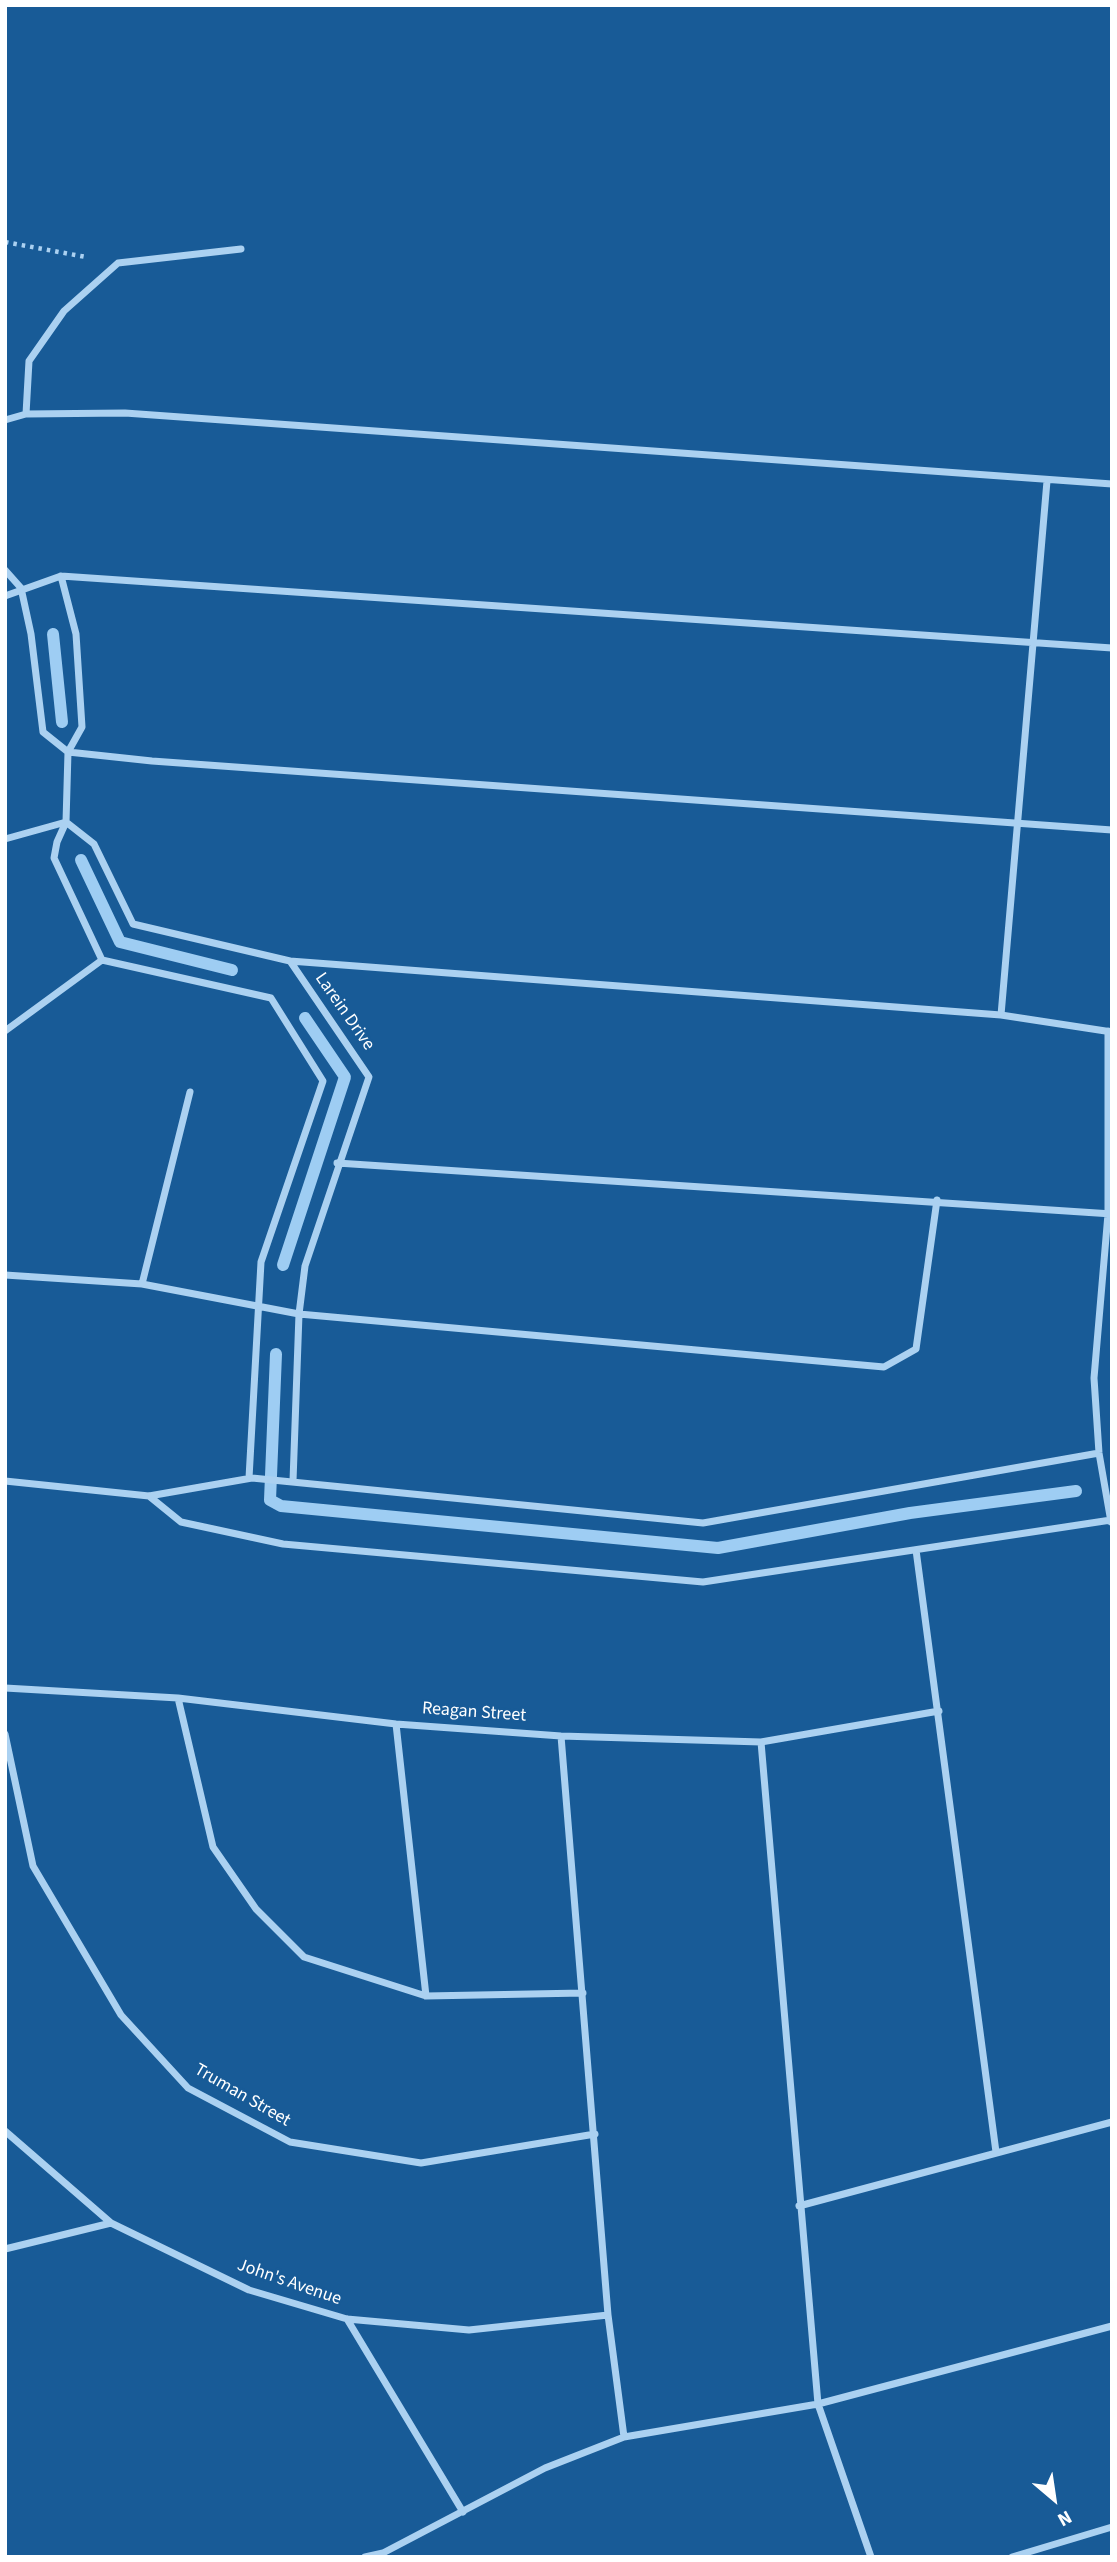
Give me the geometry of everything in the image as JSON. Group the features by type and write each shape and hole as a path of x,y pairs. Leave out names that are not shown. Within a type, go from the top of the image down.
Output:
{"street":[{"path":"26,414 29,361 64,311 118,263 241,249"},
{"path":"5,420 26,414 139,414 1112,484"},
{"path":"1000,1016 1035,643 1047,481"},
{"path":"5,570 21,588 31,634 43,732 68,752 179,763 1112,830"},
{"path":"61,576 76,634 82,727 68,752 66,822 57,842 54,858 102,960"},
{"path":"5,596 21,588 61,576 1112,648"},
{"path":"5,839 66,822"},
{"path":"66,822 94,844 133,924 290,961 1000,1016 1110,1032 1110,1214 1094,1378 1099,1452 1112,1523 703,1582 283,1544 181,1522 149,1496"},
{"path":"5,1031 102,960 271,999 323,1081 261,1262 251,1478"},
{"name":"Larein Drive","path":"290,961 369,1077 337,1163 305,1266 299,1314 291,1481"},
{"path":"142,1284 190,1092"},
{"path":"337,1163 937,1200 1110,1214"},
{"path":"5,1275 142,1284 299,1314 884,1367 916,1349 937,1200"},
{"path":"5,1481 149,1496 251,1478 703,1522 1099,1452"},
{"path":"916,1550 996,2152"},
{"name":"Reagan Street","path":"5,1688 178,1698 396,1724 561,1736 761,1742 939,1711"},
{"path":"178,1698 213,1847 256,1909 304,1957 426,1996 583,1993"},
{"path":"396,1724 426,1996"},
{"name":"Truman Street","path":"5,1734 33,1866 121,2015 188,2088 290,2142 421,2163 595,2134"},
{"path":"561,1736 608,2315 624,2437"},
{"path":"761,1742 818,2404 871,2557"},
{"path":"799,2206 1112,2122"},
{"name":"John's Avenue","path":"5,2131 111,2223 249,2290 347,2319 469,2330 608,2315"},
{"path":"5,2249 111,2223"},
{"path":"347,2319 463,2512"},
{"path":"365,2557 382,2555 545,2468 624,2437 818,2404 1112,2326"},
{"path":"1012,2557 1112,2527"}],"path":[{"path":"5,242 118,263"}],"waterway":[{"path":"53,634 62,722"},
{"path":"81,860 120,942 232,970"},
{"path":"283,1265 345,1077 305,1018"},
{"path":"276,1354 270,1500 281,1506 718,1548 910,1513 1076,1491"}]}
